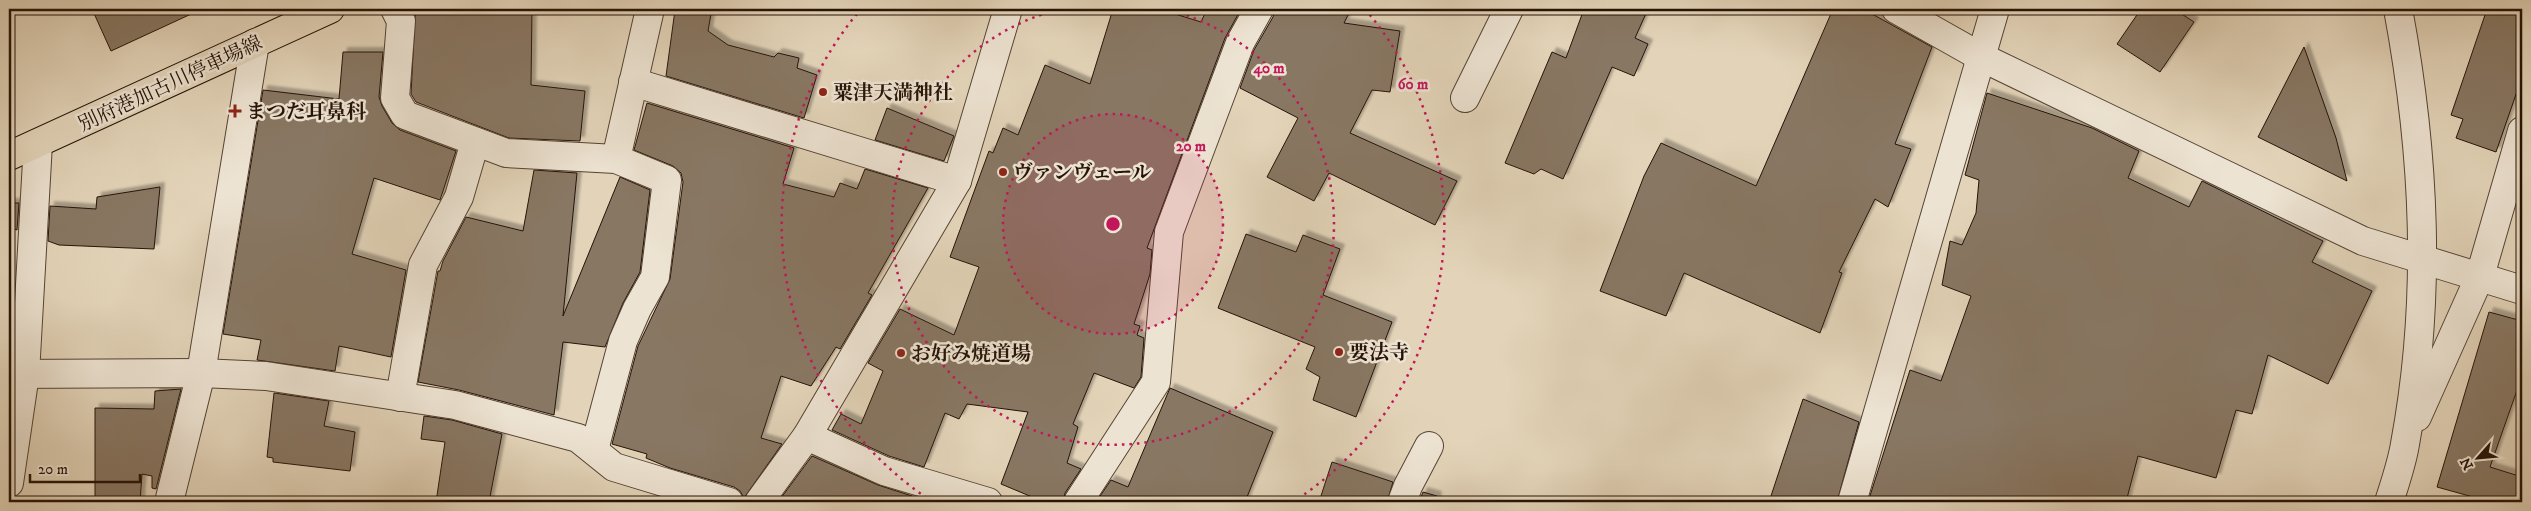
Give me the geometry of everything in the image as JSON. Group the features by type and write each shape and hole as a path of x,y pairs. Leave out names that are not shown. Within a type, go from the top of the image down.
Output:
{"main road":[{"name":"別府港加古川停車場線","path":"9,156 330,9"}],"street":[{"path":"395,9 401,21 395,98 405,115 416,121 506,152 616,159 667,180 655,277 637,308 624,342 594,450"},
{"path":"616,159 650,9"},
{"path":"759,502 807,436 957,181 1008,9"},
{"path":"1078,502 1156,382 1169,232 1240,43 1259,9"},
{"path":"1896,9 1981,57 2363,241 2522,290"},
{"path":"1852,502 1996,9"},
{"path":"2389,502 2405,444 2419,338 2422,259 2422,196 2417,129 2398,9"},
{"path":"1465,98 1505,10"},
{"path":"169,502 202,373 255,43"},
{"path":"633,82 957,181"},
{"path":"2405,444 2480,276 2522,131"},
{"path":"400,397 423,266 459,197 475,142"},
{"path":"9,483 38,143"},
{"path":"17,374 202,373 266,376 455,405 578,438 614,467 729,502"},
{"path":"807,436 884,470 988,502"},
{"path":"1402,502 1408,486 1429,446"}],"building":[{"path":"92,9 202,9 111,51"},
{"path":"428,9 532,9 531,85 585,91 580,141 509,138 416,102 411,94 415,15"},
{"path":"1113,9 1159,9 1201,22 1207,9 1241,9 1225,38 1147,248 1152,250 1150,274 1134,324 1140,326 1137,335 1144,338 1141,377 1134,388 1094,373 1073,424 1078,427 1067,463 1081,469 1065,493 1063,502 1044,502 1001,484 1028,412 967,404 959,419 945,413 924,467 889,456 832,430 841,414 861,424 883,371 868,363 900,309 954,335 979,267 950,257 989,151 993,153 1003,128 1018,135 1045,65 1090,84"},
{"path":"1275,9 1351,9 1344,23 1400,31 1390,92 1372,90 1350,133 1457,181 1435,225 1329,173 1314,201 1267,177 1298,118 1240,88 1254,50 1273,17"},
{"path":"1584,9 1648,9 1635,38 1648,44 1634,76 1612,67 1563,179 1541,169 1534,174 1505,163 1552,52 1566,58"},
{"path":"1833,9 1863,9 1932,47 1895,144 1911,149 1888,207 1875,199 1839,272 1842,273 1820,333 1684,273 1666,316 1600,291 1644,176 1661,143 1756,186"},
{"path":"2141,9 2174,9 2194,22 2160,72 2117,44"},
{"path":"2487,9 2522,9 2522,77 2496,152 2456,138 2463,119 2451,115"},
{"path":"675,10 711,14 708,31 728,45 774,57 778,53 799,58 797,68 817,75 804,118 666,76"},
{"path":"2304,47 2336,138 2347,181 2258,137"},
{"path":"343,52 383,52 379,97 392,123 400,130 456,151 440,200 374,178 352,254 406,270 391,357 339,346 335,371 257,360 261,340 223,334 263,90 339,99"},
{"path":"1987,93 2092,128 2139,151 2128,178 2189,207 2202,181 2323,241 2312,262 2372,291 2328,384 2268,355 2252,414 2236,410 2216,478 2138,456 2126,502 1868,502 1910,370 1941,381 1971,296 1942,285 1950,241 1962,245 1976,213 1979,180 1965,175"},
{"path":"647,103 794,148 783,184 834,197 840,183 857,189 865,169 928,188 868,293 872,295 840,349 836,347 811,386 781,376 761,438 782,444 744,498 740,491 734,487 670,468 646,458 647,454 612,444 638,346 670,279 683,182 681,173 673,166 634,150"},
{"path":"887,108 954,136 944,161 875,140"},
{"path":"534,170 577,173 563,316 620,177 650,190 640,272 623,303 605,347 563,342 554,415 459,390 418,382 438,271 440,271 443,261 466,217 523,231"},
{"path":"160,187 154,249 59,245 48,241 50,206 96,209 97,197"},
{"path":"9,203 19,203 17,230 9,227"},
{"path":"1246,234 1296,252 1303,235 1340,249 1323,295 1392,322 1356,417 1313,400 1320,377 1306,369 1315,347 1218,308"},
{"path":"2489,312 2522,321 2522,376 2490,467 2522,477 2522,502 2491,502 2437,487"},
{"path":"1170,388 1273,432 1245,502 1096,502 1111,480 1128,487"},
{"path":"181,389 156,489 152,488 152,476 142,474 140,502 95,502 95,408 154,409 155,391"},
{"path":"274,393 329,401 324,426 355,432 350,471 273,462 273,458 267,457"},
{"path":"1803,399 1859,422 1837,502 1769,502"},
{"path":"424,416 452,420 502,434 489,502 436,502 445,442 421,439"},
{"path":"812,456 878,485 912,496 909,502 778,502"},
{"path":"1332,462 1393,482 1387,502 1319,502"},
{"path":"1423,492 1437,496 1436,502 1419,502"}],"place":[{"name":"粟津天満神社","path":"823,92"},
{"name":"まつだ耳鼻科","path":"235,111"},
{"name":"ヴァンヴェール","path":"1003,172"},
{"name":"要法寺","path":"1339,352"},
{"name":"お好み焼道場","path":"901,353"}]}
